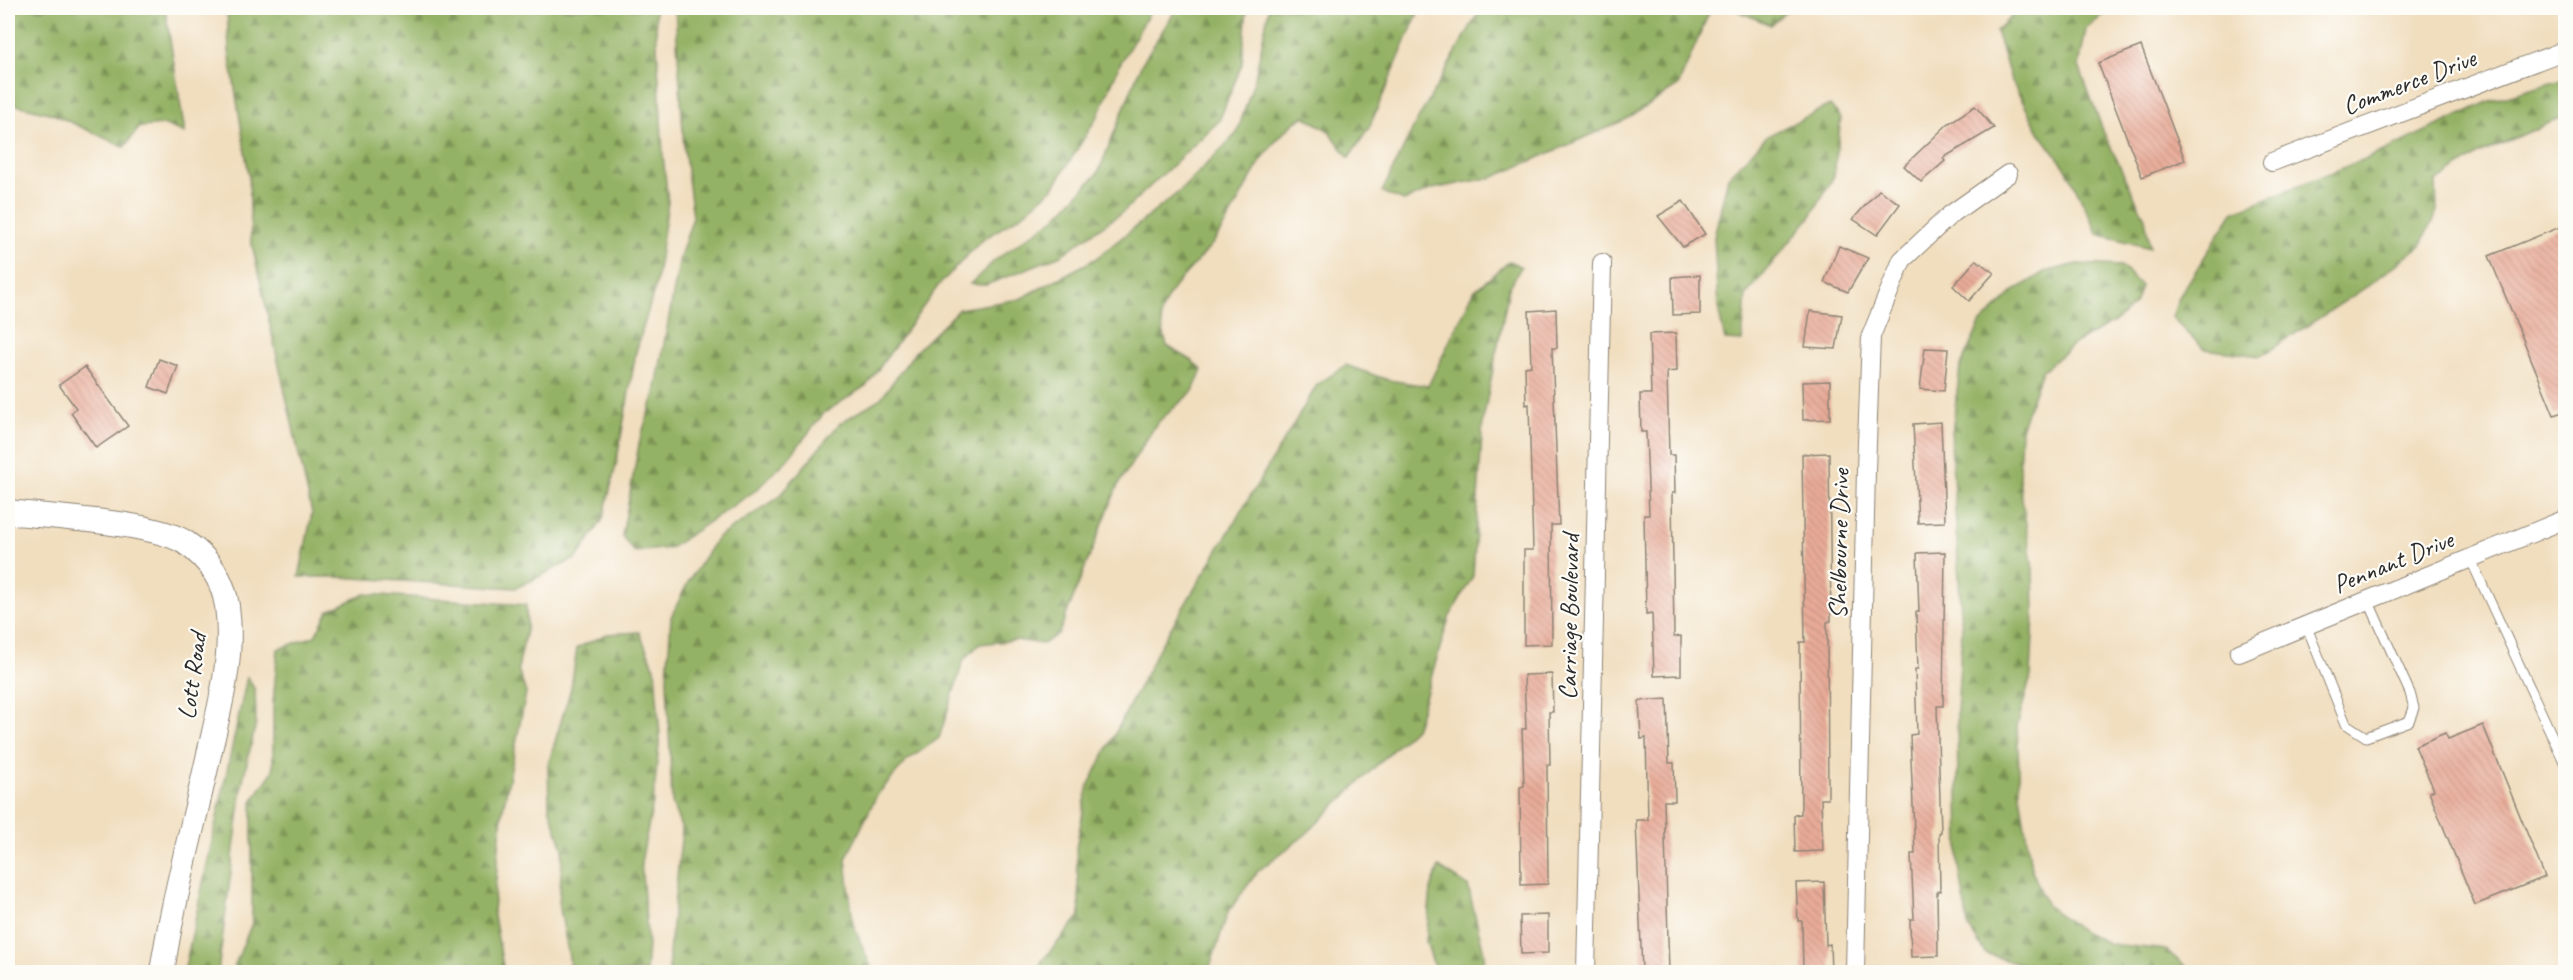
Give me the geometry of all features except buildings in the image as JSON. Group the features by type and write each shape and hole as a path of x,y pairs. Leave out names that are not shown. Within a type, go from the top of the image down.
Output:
{"street":[{"name":"Commerce Drive","path":"2272,162 2565,50"},
{"name":"Shelbourne Drive","path":"1855,972 1871,336 1902,260 1950,215 2008,174"},
{"name":"Carriage Boulevard","path":"1586,972 1602,263"},
{"name":"Lott Road","path":"8,512 149,529 184,542 206,560 220,580 226,604 230,641 223,690 162,972"},
{"name":"Pennant Drive","path":"2239,653 2565,519"}],"lane":[{"path":"2470,558 2565,766"},
{"path":"2306,625 2346,724 2366,737 2409,721 2414,708 2410,693 2368,600"}],"green space":[{"path":"8,8 165,8 185,133 165,125 140,127 124,147 53,114 8,103"},
{"path":"227,8 655,8 663,155 668,202 656,284 636,352 616,465 603,519 577,558 516,588 337,577 299,577 312,513 251,240 249,176 229,51"},
{"path":"675,8 1152,8 1120,64 1098,116 1053,188 1023,214 981,241 938,286 867,385 824,413 787,460 755,491 670,548 634,552 622,536 640,439 655,393 680,257 693,217 684,148"},
{"path":"1177,8 1247,8 1242,64 1219,121 1124,211 1061,255 986,285 970,284 994,261 1056,217 1098,173 1142,63"},
{"path":"1269,8 1420,8 1369,128 1349,158 1329,131 1304,116 1273,144 1221,231 1169,295 1161,315 1167,346 1190,359 1202,370 1193,391 1157,423 1118,485 1059,633 1043,644 1016,640 980,644 964,659 939,738 908,760 877,795 846,859 853,924 873,972 669,972 682,830 672,803 667,679 671,617 688,582 717,538 778,498 840,423 881,398 915,352 959,309 1020,299 1095,259 1180,191 1237,133 1255,78"},
{"path":"1481,8 1711,8 1678,86 1623,121 1494,177 1432,189 1404,201 1382,192 1413,128"},
{"path":"1739,8 1789,8 1771,25 1738,11"},
{"path":"2021,8 2112,8 2086,29 2079,66 2104,133 2145,218 2150,248 2098,234 2067,170 2039,132 2011,80 1996,31"},
{"path":"2565,79 2565,116 2479,154 2436,183 2437,211 2420,246 2368,286 2261,356 2204,349 2172,317 2179,297 2233,212 2375,155 2490,101"},
{"path":"1830,105 1841,118 1834,176 1811,216 1746,295 1742,341 1725,340 1718,308 1714,237 1728,177 1767,136"},
{"path":"1510,261 1521,267 1509,288 1483,420 1473,576 1449,618 1416,727 1305,835 1258,871 1228,912 1210,967 1202,972 1039,972 1041,962 1080,916 1076,848 1088,786 1160,646 1317,385 1346,365 1388,380 1428,386 1474,291"},
{"path":"2078,264 2121,266 2141,286 2135,304 2113,323 2077,342 2042,371 2021,429 2019,480 2033,569 2034,612 2031,676 2017,726 2020,793 2031,868 2047,906 2084,932 2110,944 2166,950 2192,972 2042,972 1985,953 1968,926 1959,866 1957,712 1962,630 1951,441 1960,367 1980,324 2014,291 2044,272"},
{"path":"365,594 526,605 527,626 518,669 526,693 502,814 493,911 504,972 232,972 252,923 252,801 273,771 273,703 278,649 315,636 328,611"},
{"path":"639,632 655,669 660,736 653,803 641,862 648,944 646,972 563,972 570,963 559,903 563,848 549,807 548,765 571,688 577,648 607,634"},
{"path":"247,677 255,690 256,723 243,780 218,972 184,972"},
{"path":"1439,867 1468,886 1484,953 1485,972 1436,972 1426,941 1431,889"}]}
